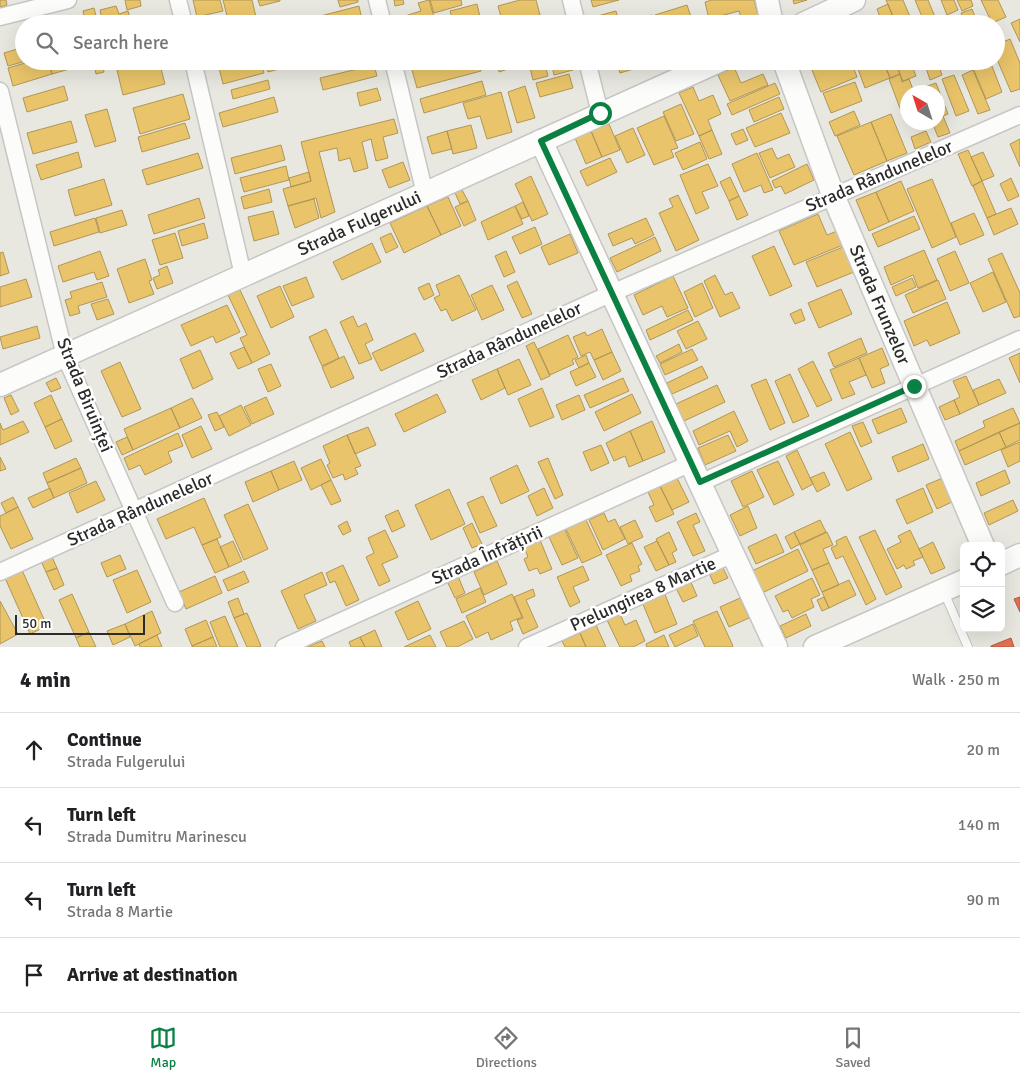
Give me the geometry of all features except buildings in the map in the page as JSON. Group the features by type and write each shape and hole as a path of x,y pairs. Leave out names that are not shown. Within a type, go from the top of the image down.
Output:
{"street":[{"path":"0,16 68,0"},
{"path":"178,0 182,15"},
{"path":"378,0 381,15"},
{"path":"572,0 575,15"},
{"path":"766,0 770,15"},
{"path":"822,15 854,0"},
{"path":"194,70 244,275"},
{"path":"394,70 425,194"},
{"path":"589,70 600,113"},
{"name":"Strada Fulgerului","path":"0,386 698,70"},
{"name":"Strada Frunzelor","path":"787,70 833,195 981,542"},
{"name":"Strada Biruinței","path":"0,91 65,356 175,603"},
{"name":"Strada Rândunelelor","path":"0,572 612,293 1020,115"},
{"path":"541,141 732,554 770,645"},
{"name":"Strada Înfrățirii","path":"284,647 695,473 914,386 1020,339"},
{"name":"Prelungirea 8 Martie","path":"527,647 732,554"},
{"path":"1005,562 1020,555"},
{"path":"816,647 960,582"}],"lane":[{"path":"943,590 968,647"}],"route":[{"path":"600,113 541,141 700,482 914,386"}]}
